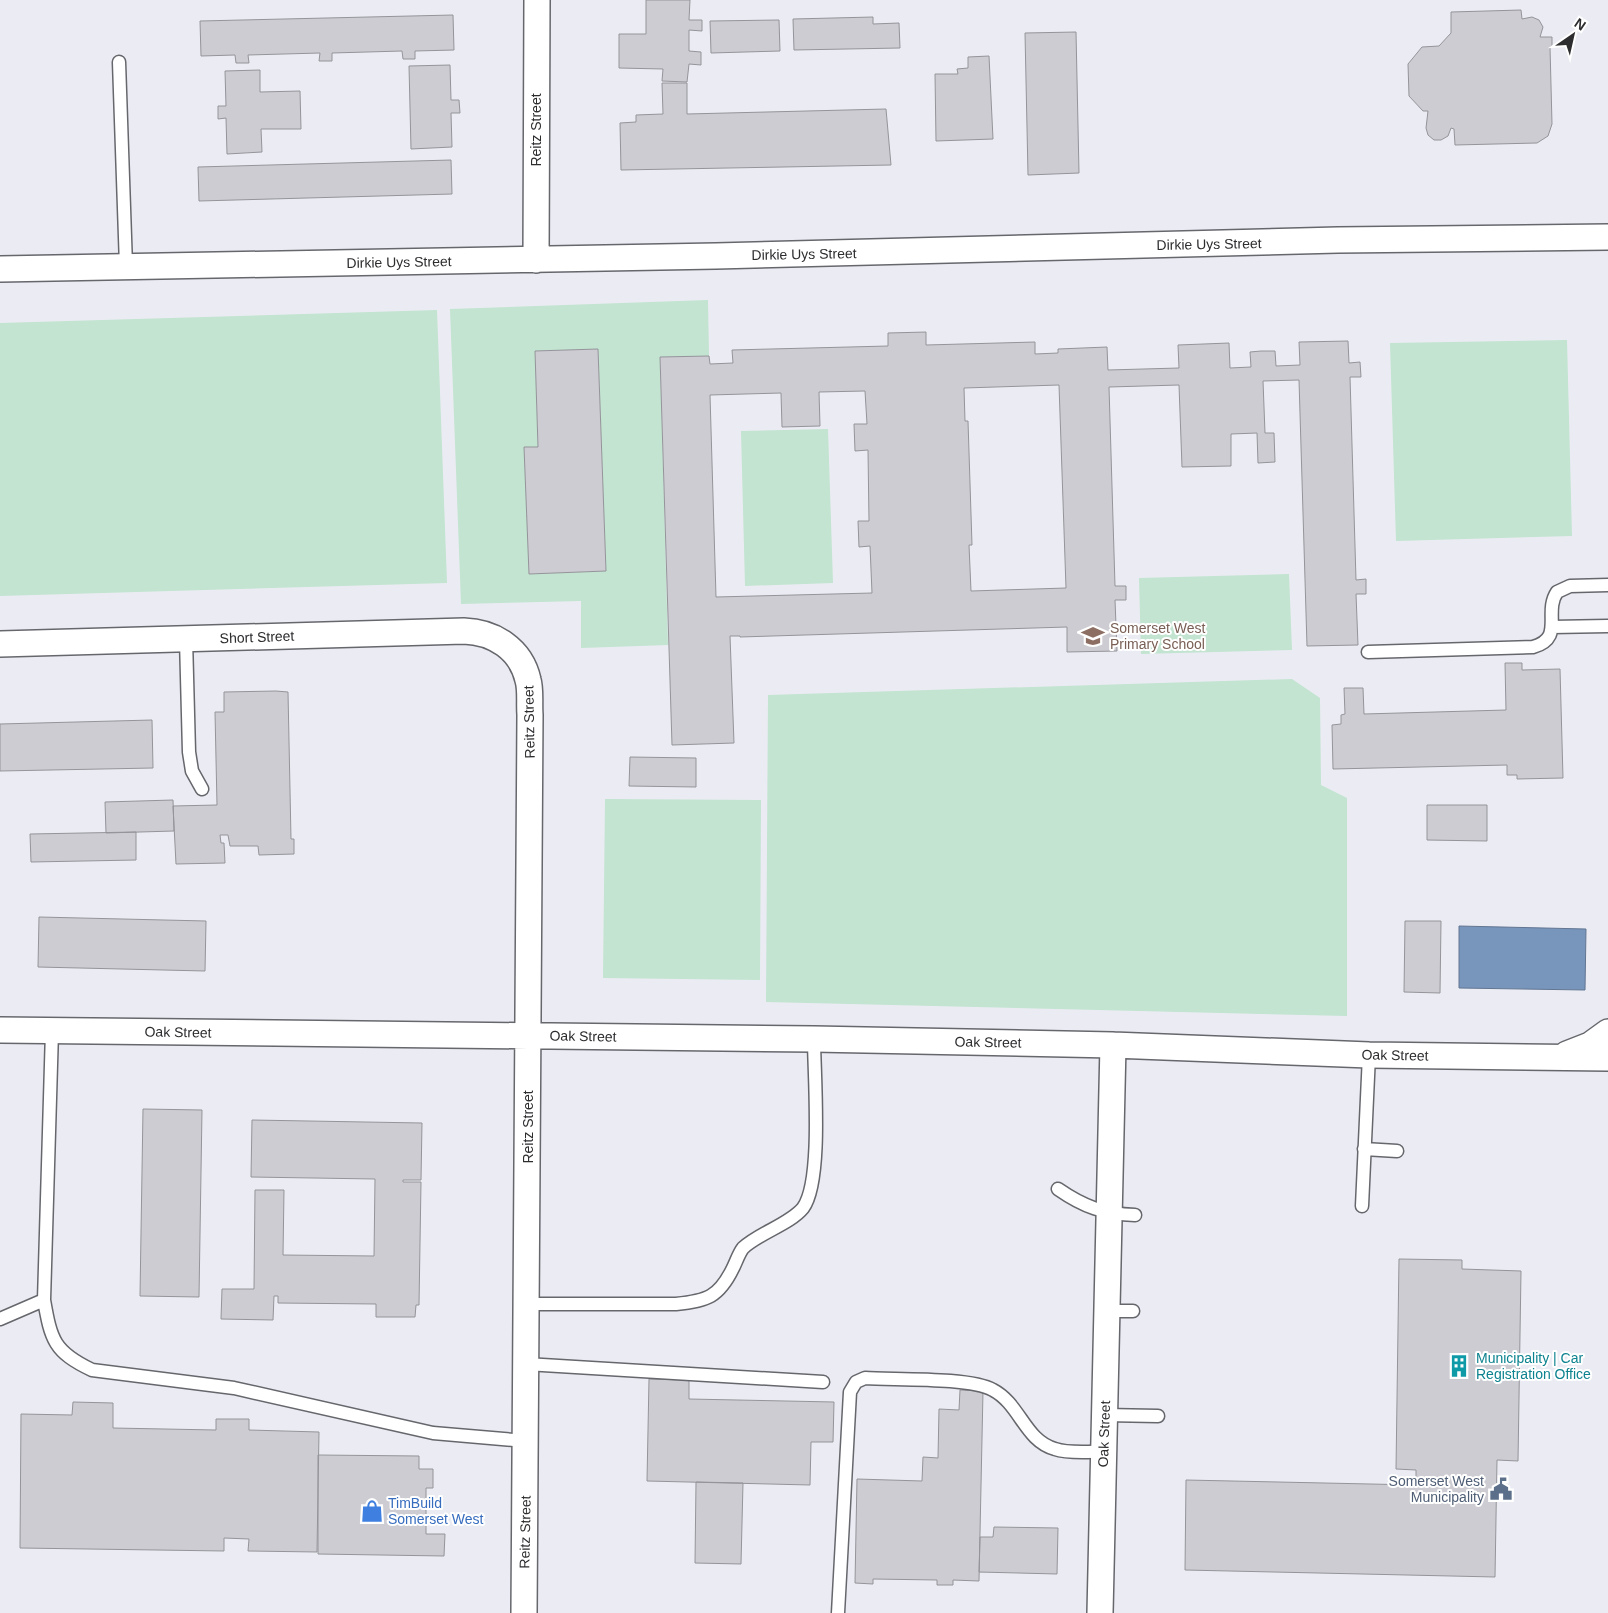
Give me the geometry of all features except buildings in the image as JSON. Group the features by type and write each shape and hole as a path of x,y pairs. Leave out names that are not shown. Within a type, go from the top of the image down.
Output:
{"street":[{"name":"Reitz Street","path":"536,260 537,0"},
{"name":"Dirkie Uys Street","path":"0,269 536,260 1338,240 1608,237"},
{"name":"Short Street","path":"0,644 464,631 479,632 492,636 509,648"},
{"name":"Reitz Street","path":"509,648 521,662 528,680 529,1035 524,1613"},
{"name":"Oak Street","path":"0,1030 814,1039 1113,1045 1369,1055 1608,1058"},
{"name":"Oak Street","path":"1557,1057 1590,1045 1608,1032"},
{"name":"Oak Street","path":"1100,1613 1113,1045"}],"lane":[{"path":"119,62 126,266"},
{"path":"1368,652 1532,647 1546,641 1552,627 1551,606 1557,592 1570,586 1608,585"},
{"path":"1552,627 1608,626"},
{"path":"186,639 189,752 192,771 202,789"},
{"path":"52,1031 44,1300 49,1331 59,1349 74,1362 92,1370 234,1388 433,1433 526,1441"},
{"path":"527,1304 676,1304 699,1302 713,1296 726,1282 742,1249 802,1208 808,1195 815,1161 814,1039"},
{"path":"1362,1206 1369,1055"},
{"path":"1364,1149 1397,1151"},
{"path":"1058,1189 1082,1204 1109,1214 1135,1215"},
{"path":"0,1319 44,1300"},
{"path":"1108,1311 1133,1311"},
{"path":"526,1364 822,1382"},
{"path":"838,1613 850,1392 856,1382 864,1378 971,1383 992,1389 1013,1405 1036,1439 1046,1446 1057,1450 1104,1452"},
{"path":"1105,1415 1158,1416"}],"green space":[{"path":"708,300 709,356 660,357 668,645 581,648 581,601 461,604 450,309","holes":["598,349 606,571 529,574 525,447 538,447 535,351"]},
{"path":"437,310 447,583 0,596 0,323"},
{"path":"1567,340 1572,536 1396,541 1390,343"},
{"path":"828,429 833,583 745,586 741,431"},
{"path":"1289,574 1292,650 1141,654 1139,578"},
{"path":"1292,679 1320,698 1321,785 1347,798 1347,1016 766,1002 768,695"},
{"path":"605,799 761,800 760,980 603,978"}],"water":[{"path":"1459,926 1586,929 1585,990 1459,988"}],"place":[{"name":"Somerset West Primary School","path":"1093,636"},
{"name":"Municipality | Car Registration Office","path":"1459,1366"},
{"name":"Somerset West Municipality","path":"1501,1489"},
{"name":"TimBuild Somerset West","path":"372,1511"}]}
